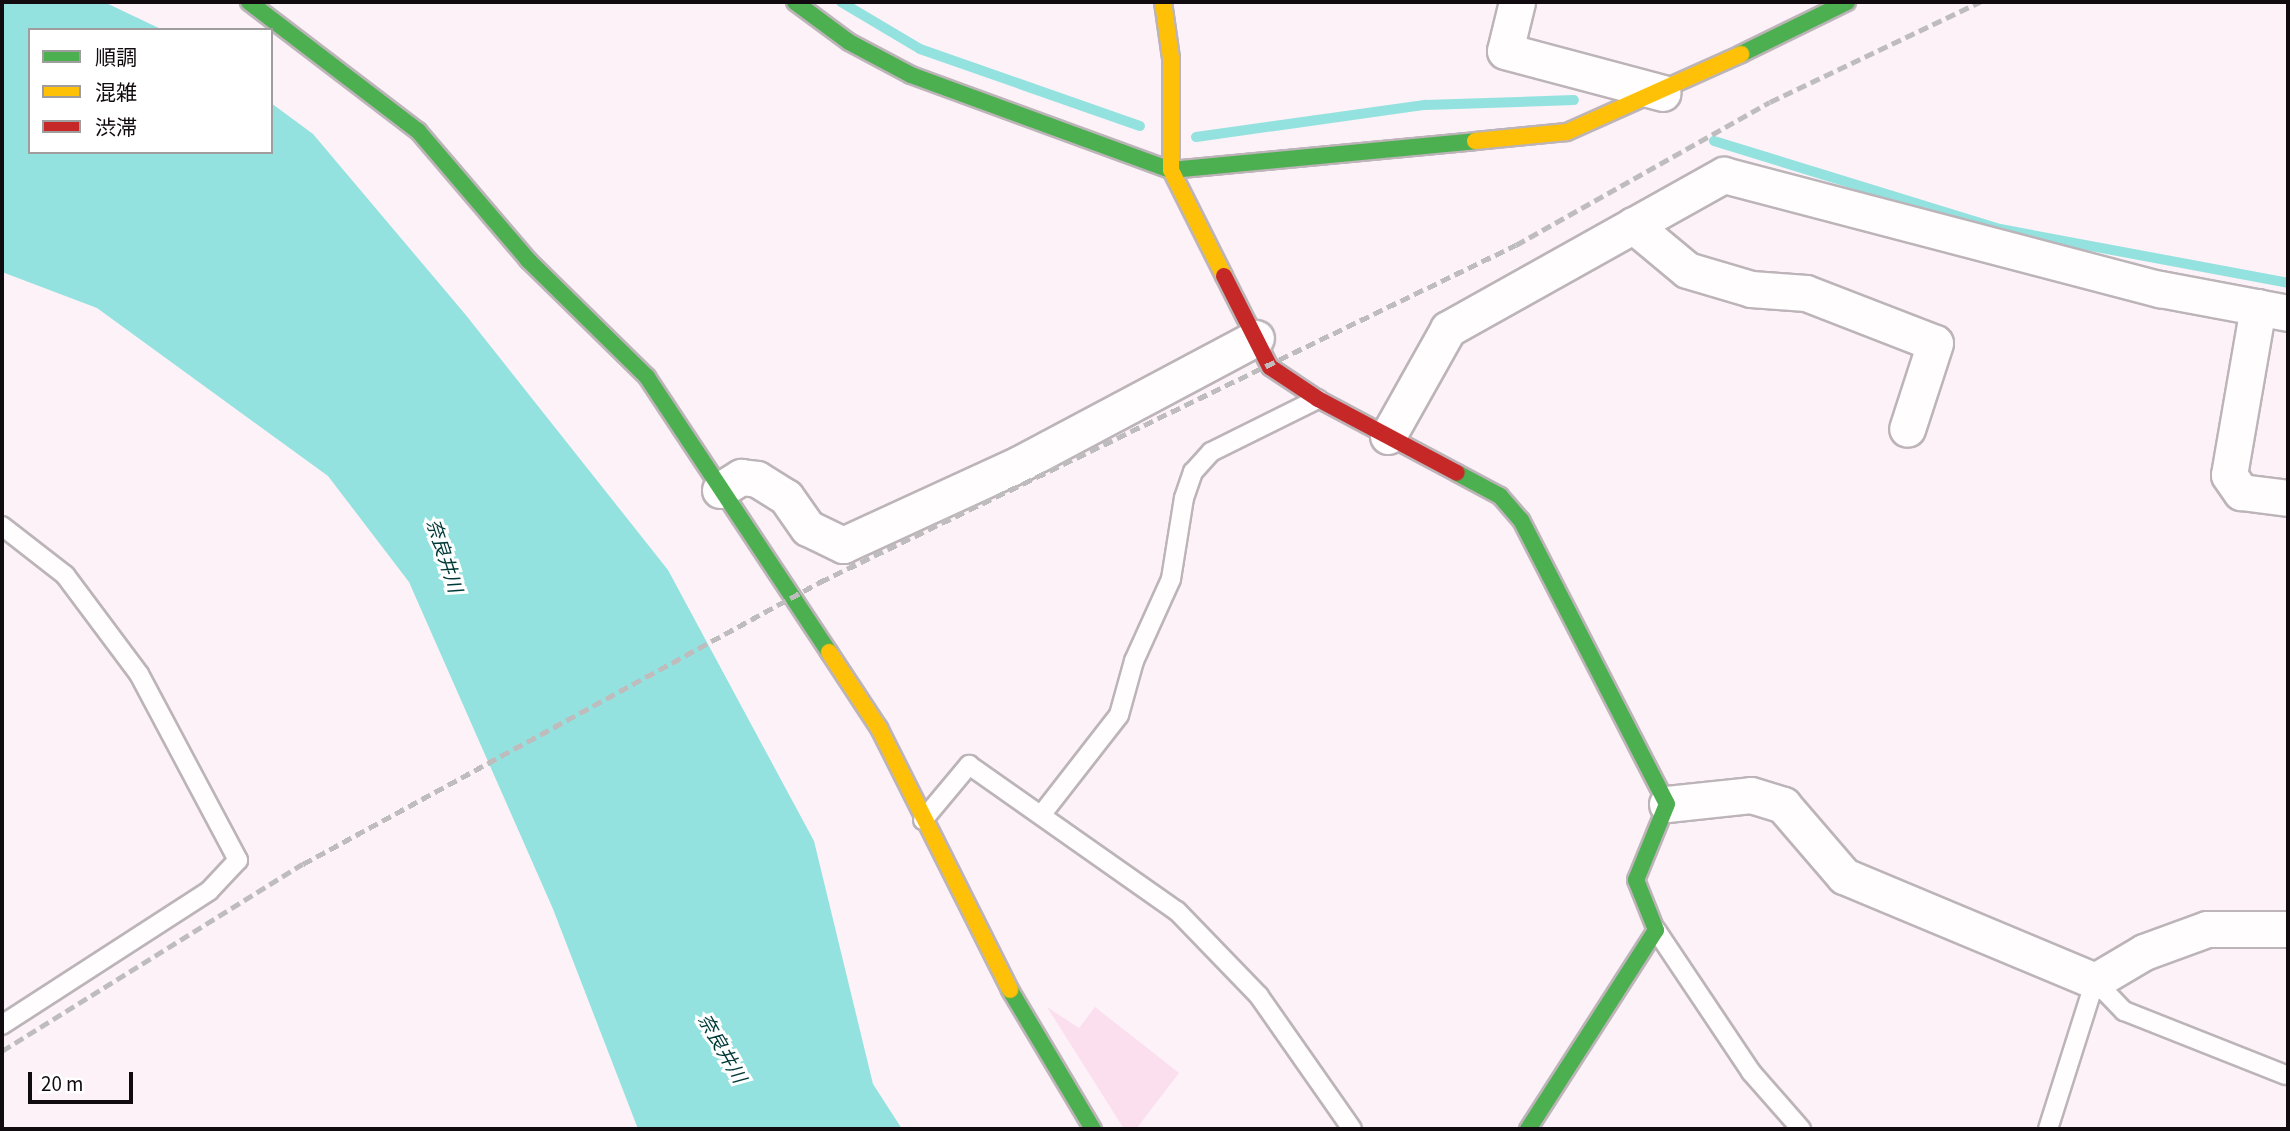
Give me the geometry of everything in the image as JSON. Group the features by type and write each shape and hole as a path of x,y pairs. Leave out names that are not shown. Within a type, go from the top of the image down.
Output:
{"street":[{"path":"249,2 418,131 528,260 648,377 879,728 1028,1027 1093,1129"},
{"path":"795,2 849,42 911,75 1171,170 1567,132 1663,93 1847,2"},
{"path":"1163,2 1171,58 1171,170 1270,367 1318,399 1500,496 1521,520 1667,804 1636,880 1656,930 1528,1129"},
{"path":"1517,2 1505,51 1663,93"},
{"path":"1388,436 1448,329 1724,175 2160,289 2273,310 2229,475 2241,492 2288,498"},
{"path":"1633,225 1687,270 1751,289 1806,293 1936,343 1907,429"},
{"path":"720,489 741,477 757,479 786,497 808,528 843,545 1021,463 1256,338"},
{"path":"1667,804 1751,795 1783,805 1844,876 2095,981 2144,952 2207,929 2288,929"}],"lane":[{"path":"1042,814 1119,715 1134,660 1171,579 1184,498 1193,472 1211,452 1318,399"},
{"path":"2,526 65,575 139,674 238,860 209,891 2,1025"},
{"path":"923,820 969,765 1177,911 1259,996 1352,1129"},
{"path":"1656,930 1752,1072 1801,1129"},
{"path":"2048,1129 2095,981 2123,1011 2286,1075"}],"shaded area":[{"path":"1047,1007 1079,1028 1095,1007 1179,1073 1136,1129 1124,1129"}],"water":[{"name":"奈良井川","path":"2,2 104,2 159,28 28,28 28,154 273,154 273,104 313,134 465,314 668,570 814,841 873,1084 902,1129 638,1129 553,909 409,582 328,476 97,308 2,272"}],"waterway":[{"path":"841,2 920,49 1140,126"},
{"path":"1196,137 1425,105 1574,100"},
{"path":"1714,141 2000,229 2288,283"}],"railway":[{"path":"2,1051 303,864 820,582 1516,245 1770,102 1980,2"}],"traffic: fast":[{"path":"249,2 418,131 528,260 647,377 829,652"},
{"path":"795,2 849,42 911,75 1171,170 1475,141"},
{"path":"1741,54 1847,2"},
{"path":"1457,473 1500,496 1521,520 1667,804 1636,880 1656,930 1528,1129"},
{"path":"1010,990 1093,1129"}],"traffic: slow":[{"path":"1163,2 1171,58 1171,170 1224,276"},
{"path":"1475,141 1567,132 1741,54"},
{"path":"829,652 879,728 1010,990"}],"traffic: jam":[{"path":"1224,276 1270,367 1318,399 1457,473"}]}
